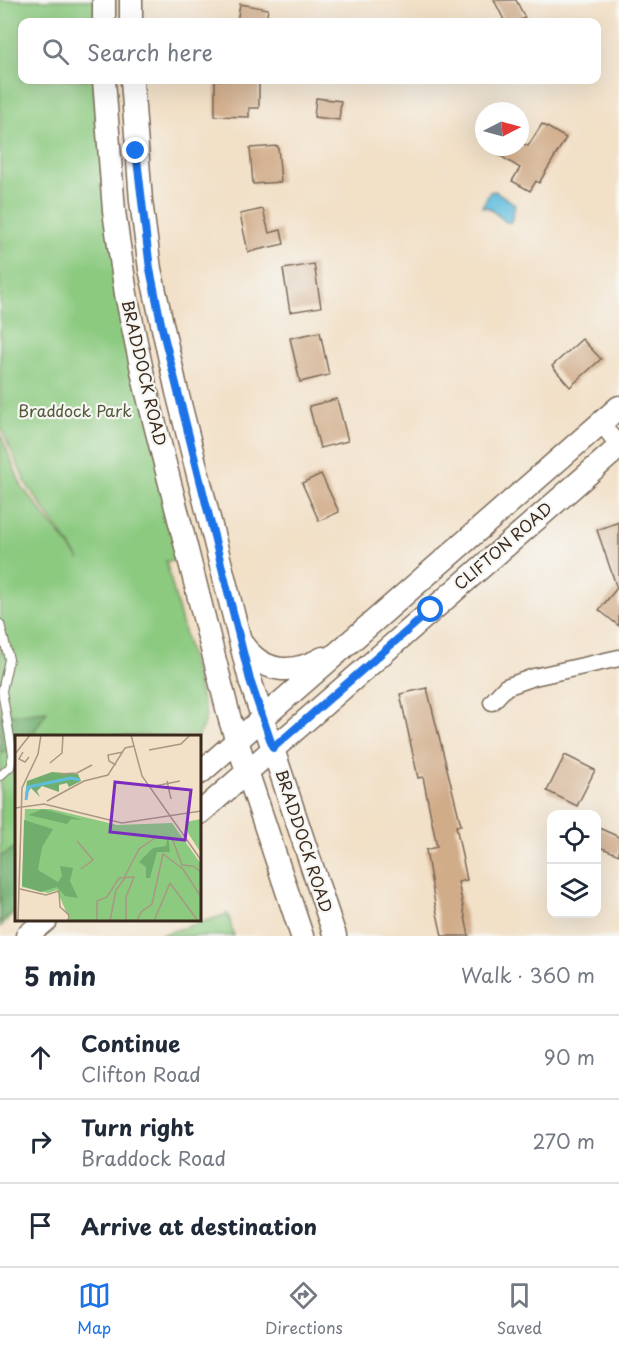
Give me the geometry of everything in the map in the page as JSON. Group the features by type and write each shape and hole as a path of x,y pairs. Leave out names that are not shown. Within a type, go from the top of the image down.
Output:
{"main road":[{"path":"104,0 104,18"},
{"path":"131,0 131,18"},
{"name":"BRADDOCK ROAD","path":"104,84 114,211 126,294 145,385 237,742 302,936"},
{"name":"BRADDOCK ROAD","path":"132,84 141,201 150,269 177,392 240,641 335,936"},
{"name":"CLIFTON ROAD","path":"201,772 619,407"},
{"name":"CLIFTON ROAD","path":"201,812 619,446"},
{"path":"240,641 255,658 280,670 300,668 345,646"},
{"path":"27,936 45,921"}],"street":[{"path":"601,423 619,446"},
{"path":"492,702 506,687 534,677 619,658"}],"lane":[{"path":"0,624 9,659 2,691 13,755 10,768 0,776"}],"green space":[{"name":"Braddock Park","path":"0,0 107,0 106,18 18,18 18,84 104,84 114,211 191,561 166,561 206,716 199,735 15,735 15,913 0,927 0,433 22,487 80,560 27,485 0,426"},
{"path":"47,711 32,735 15,735 15,745 0,754 0,716"},
{"path":"15,848 15,910 0,923 0,857"},
{"path":"228,914 234,936 157,936"}],"water":[{"path":"495,191 515,204 511,222 506,222 489,208 482,207 490,192"}],"building":[{"path":"494,0 516,0 525,18 503,18"},
{"path":"240,4 268,9 267,18 238,18"},
{"path":"215,84 259,84 259,108 249,108 249,117 215,116"},
{"path":"316,98 341,101 339,120 314,117"},
{"path":"542,124 566,138 539,183 536,181 530,191 512,181 520,168 501,156 529,156 529,144"},
{"path":"278,146 281,182 253,184 250,148"},
{"path":"263,209 269,233 281,230 284,244 248,252 240,214"},
{"path":"314,264 321,307 290,312 283,269"},
{"path":"320,332 329,375 300,382 290,338"},
{"path":"582,339 601,359 570,387 552,366"},
{"path":"337,399 348,441 320,448 309,406"},
{"path":"321,474 339,512 319,521 302,483"},
{"path":"619,522 619,626 599,610 617,588 597,530"},
{"path":"427,688 461,825 456,826 467,880 458,882 469,936 442,936 435,904 426,850 437,847 423,777 418,778 400,694"},
{"path":"565,755 595,770 577,806 547,791"},
{"path":"601,829 619,837 619,855 601,848"}],"route":[{"path":"136,151 150,269 162,328 250,680 273,748 431,610"}]}
